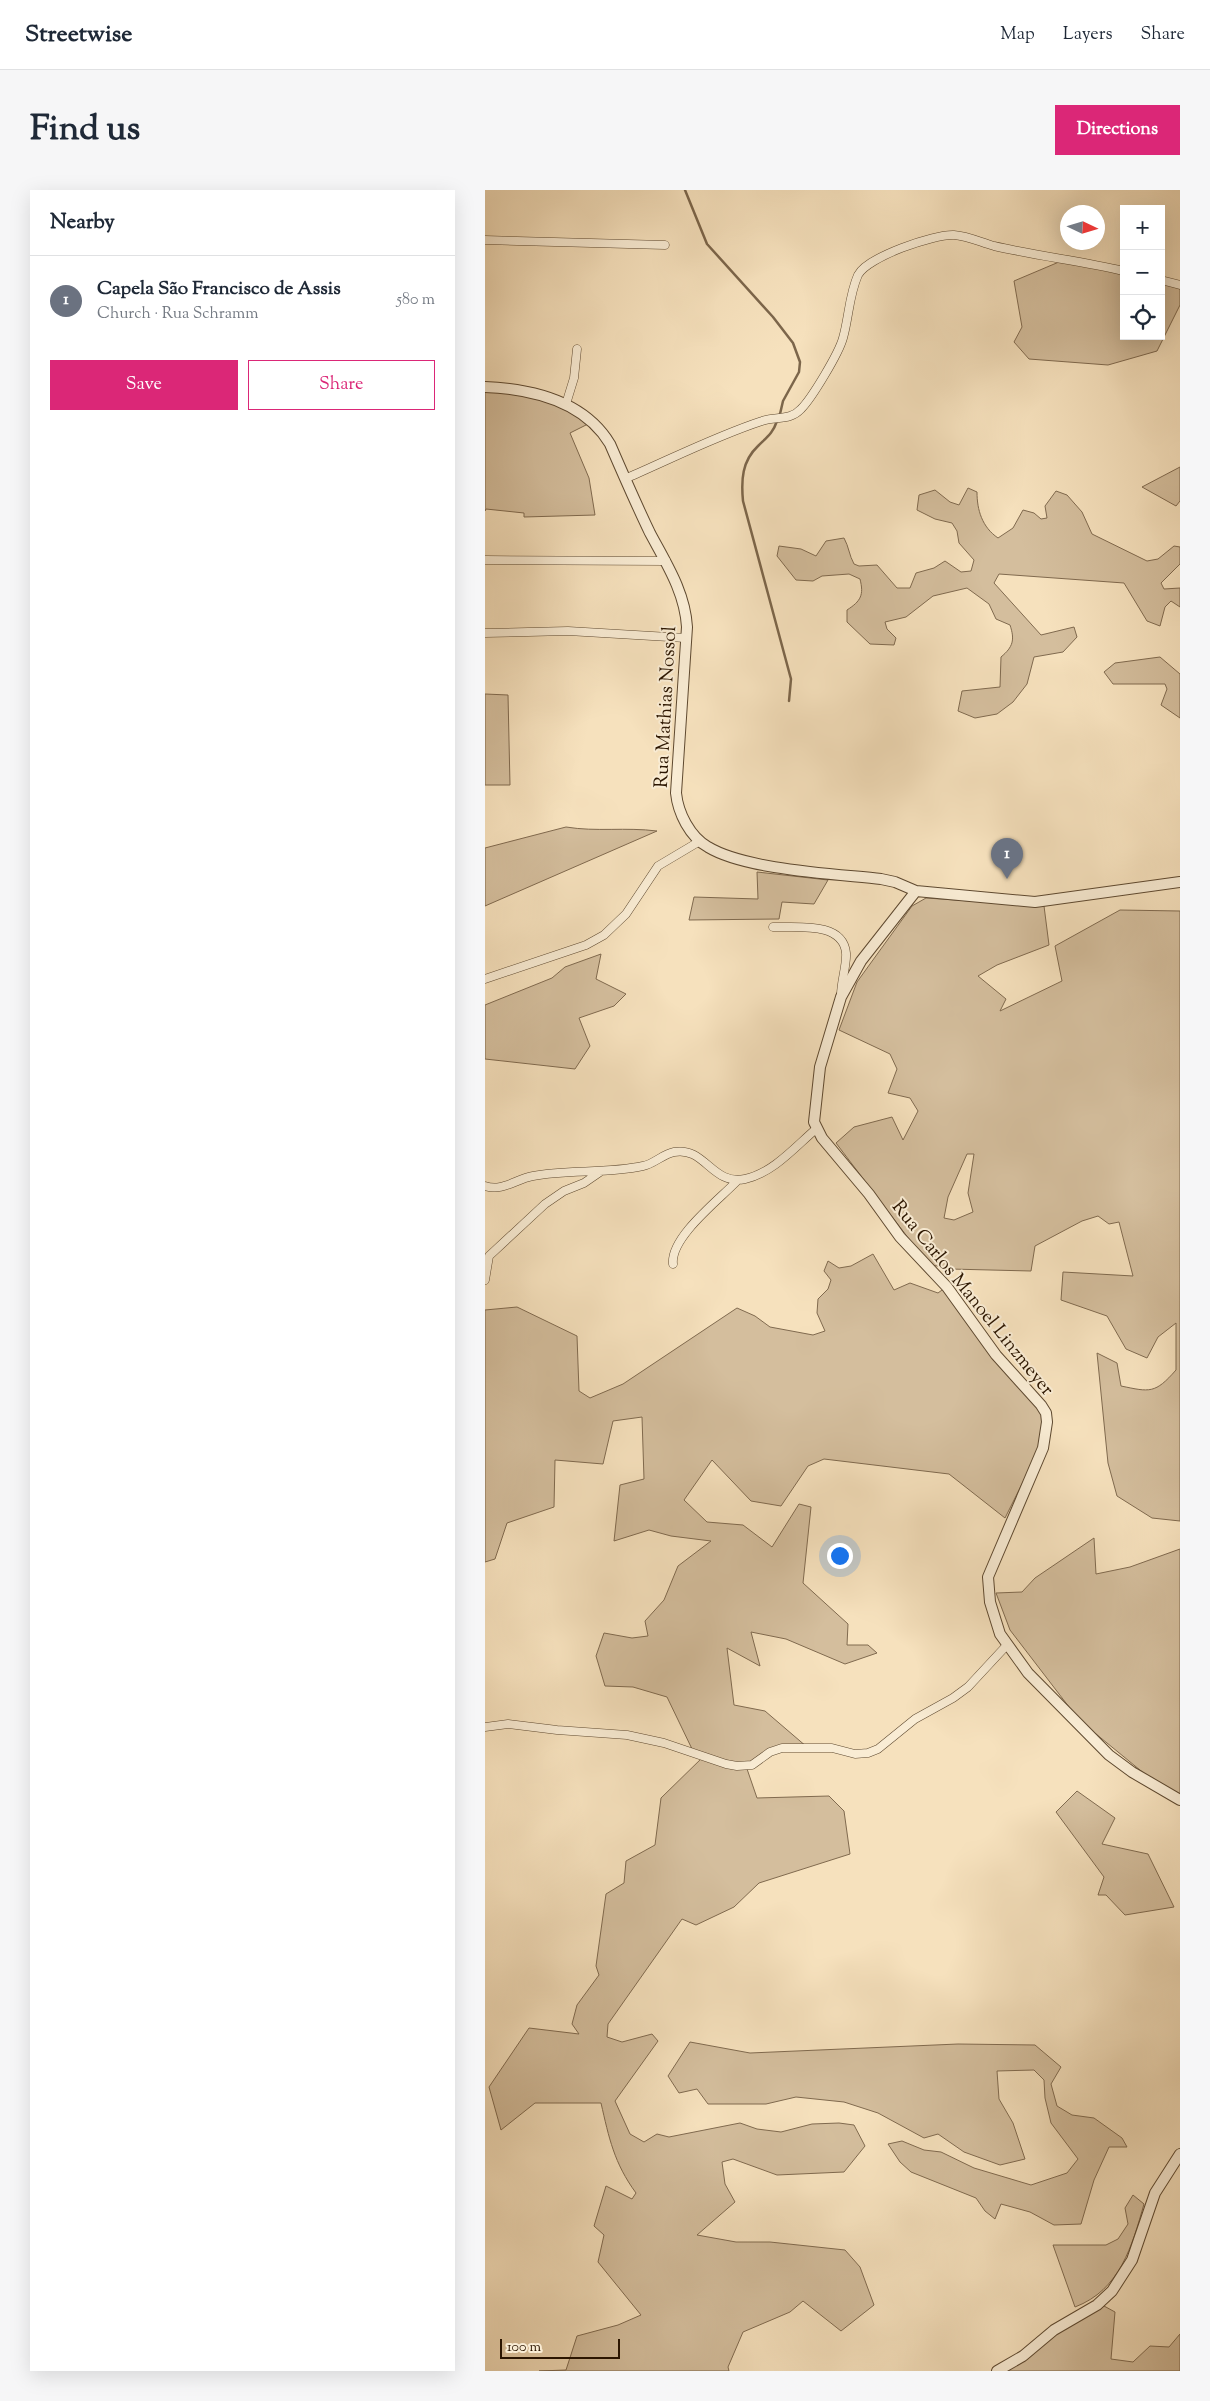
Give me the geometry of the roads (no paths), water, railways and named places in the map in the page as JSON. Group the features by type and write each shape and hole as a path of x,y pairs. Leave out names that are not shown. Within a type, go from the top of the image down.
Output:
{"street":[{"path":"627,478 755,424 772,418 791,417 801,409 837,355 843,338 851,296 859,274 869,264 887,255 939,236 953,235 968,237 993,245 1120,270"},
{"path":"485,240 665,245"},
{"path":"1165,281 1180,285"},
{"path":"566,404 574,378 577,349"},
{"name":"Rua Mathias Nossol","path":"485,387 523,390 549,396 566,404 602,431 627,478 650,532 666,561 685,609 686,638 675,793 684,819 700,841 707,847 737,859 767,865 881,879 895,882 916,891 1035,902 1180,882"},
{"path":"485,560 666,561"},
{"path":"485,633 568,631 686,638"},
{"path":"485,979 586,945 604,935 626,914 658,866 700,841"},
{"path":"841,997 861,961 916,891"},
{"path":"485,1186 497,1188 539,1175 600,1172 642,1167 671,1152 684,1152 698,1157 724,1178 739,1180 756,1176 774,1165 816,1129 813,1111 820,1067 841,997 846,952 836,934 824,929 773,927"},
{"name":"Rua Carlos Manoel Linzmeyer","path":"816,1129 900,1237 947,1287 996,1355 1046,1413 1047,1430 1043,1448 988,1577 990,1602 999,1629 1007,1645 1028,1673 1109,1755 1132,1772 1180,1800"},
{"path":"485,1280 489,1256 545,1204 563,1191 584,1183 600,1172"},
{"path":"673,1264 674,1252 688,1230 739,1180"},
{"path":"485,1727 508,1724 557,1730 627,1734 665,1742 726,1764 737,1766 752,1765 769,1752 782,1748 832,1748 855,1754 868,1753 878,1750 915,1719 963,1691 978,1678 1007,1645"},
{"path":"997,2371 1023,2356 1054,2330 1093,2308 1112,2291 1132,2260 1155,2193 1180,2154"}],"waterway":[{"path":"685,190 707,244 773,317 793,343 800,362 799,372 783,401 780,414"},
{"path":"777,421 772,432 753,452 746,464 742,493 791,679 789,701"}],"place":[{"name":"Capela São Francisco de Assis","path":"1007,879"}]}
